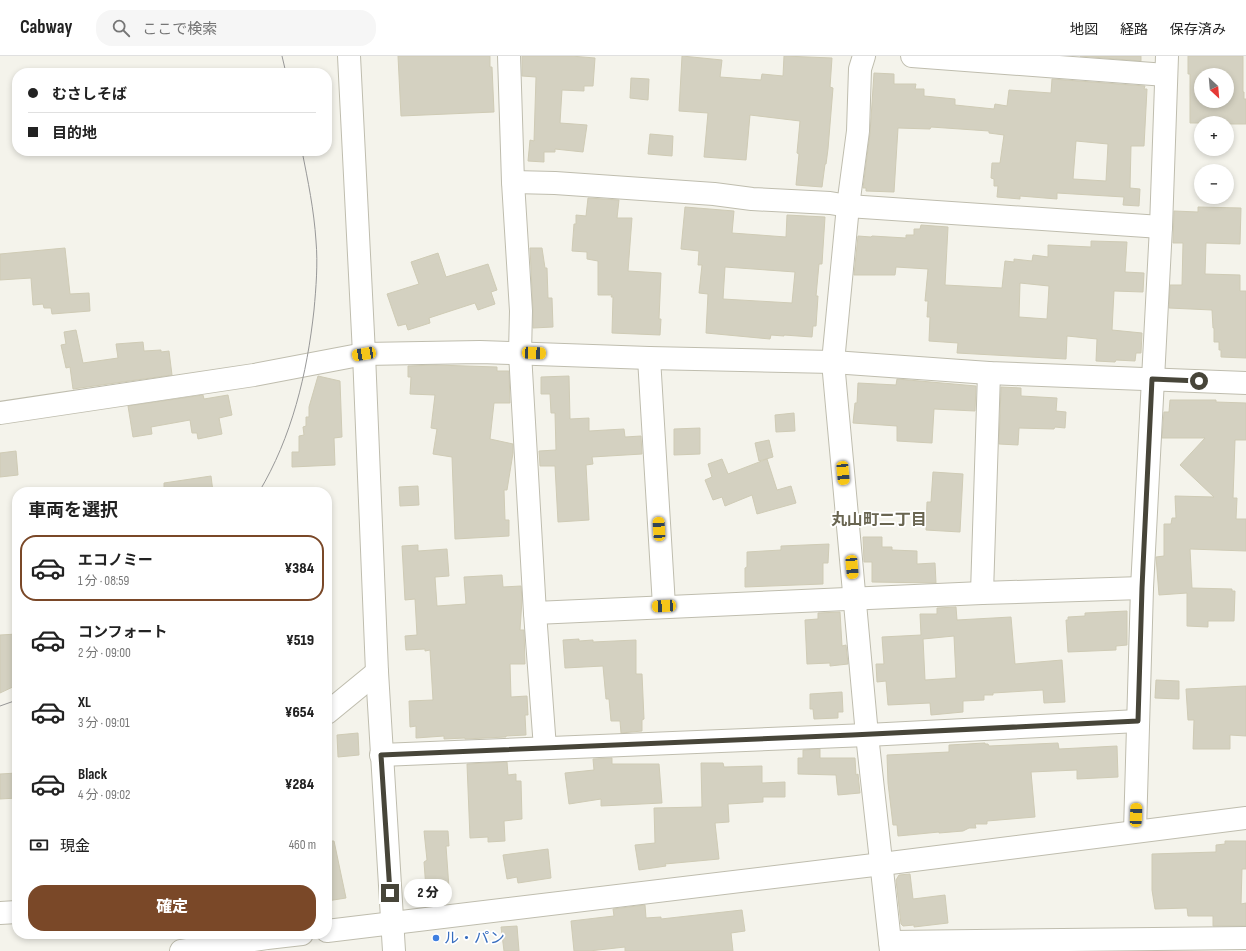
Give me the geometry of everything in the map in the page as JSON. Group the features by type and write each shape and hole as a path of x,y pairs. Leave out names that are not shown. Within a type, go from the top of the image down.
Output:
{"street":[{"path":"349,56 364,354 381,755 394,951"},
{"path":"509,56 513,182 521,311 520,353 535,613 545,748"},
{"path":"864,56 860,69 858,130 848,206 833,362 867,734 891,946 1246,938"},
{"path":"912,56 1166,65 1161,227 1142,588 1135,831"},
{"path":"513,182 634,188 714,194 752,199 830,202 848,206 1161,227"},
{"path":"0,413 254,375 364,354 480,352 649,358 833,362 989,373 1246,383"},
{"path":"649,358 664,606"},
{"path":"982,593 989,373"},
{"path":"535,613 664,606 1142,588"},
{"path":"332,709 377,672"},
{"path":"381,755 1138,721"},
{"path":"332,930 882,864 1246,818"},
{"path":"0,913 12,912"},
{"path":"182,951 250,939"}],"building":[{"path":"398,56 490,56 490,67 492,67 494,112 401,116"},
{"path":"522,56 571,56 595,58 593,86 584,86 584,91 562,90 560,123 587,125 583,152 555,149 555,152 544,152 544,162 528,161 530,140 534,141 536,77 522,76"},
{"path":"682,56 722,60 720,77 761,80 762,74 783,76 784,56 832,58 830,87 833,88 828,149 822,187 796,185 800,121 750,115 746,160 704,157 708,113 679,111"},
{"path":"1080,56 1141,56 1141,61"},
{"path":"1188,56 1243,56 1243,92 1244,99 1246,99 1246,124 1234,124 1234,116 1194,116 1194,123 1190,123 1190,74 1188,74"},
{"path":"874,73 894,74 894,84 916,84 915,89 924,89 924,96 955,99 955,105 994,109 995,104 1007,106 1009,90 1051,93 1052,79 1145,86 1144,89 1147,89 1144,146 1131,146 1130,188 1140,189 1139,206 1123,205 1124,197 1057,193 1057,199 1020,196 1020,199 997,197 998,186 994,186 994,179 991,178 992,163 1000,163 1004,135 989,133 989,131 931,127 930,129 898,128 894,192 866,191 866,188 863,188 870,133","holes":["1076,141 1108,144 1106,181 1073,179"]},
{"path":"631,78 649,79 648,100 630,98"},
{"path":"650,134 673,136 672,156 648,154"},
{"path":"588,198 619,200 617,218 632,218 628,271 661,273 659,319 661,319 660,335 612,333 613,297 611,297 612,295 598,295 598,261 587,259 587,252 572,251 576,215 586,216"},
{"path":"685,207 734,211 732,233 786,237 787,215 825,217 822,264 819,264 816,296 818,296 816,326 813,326 812,337 771,335 770,339 706,333 708,294 699,293 702,265 698,265 699,251 681,249","holes":["725,267 795,272 792,303 723,299"]},
{"path":"1198,207 1241,208 1240,244 1206,243 1205,274 1240,275 1240,291 1246,291 1246,358 1221,357 1219,342 1214,342 1212,310 1169,308 1170,285 1182,285 1183,243 1173,243 1174,211 1198,212"},
{"path":"921,225 948,227 945,285 1002,288 1005,261 1014,262 1014,259 1032,261 1033,255 1048,257 1048,245 1091,247 1091,241 1127,242 1125,272 1144,273 1143,292 1114,291 1112,330 1142,333 1141,353 1136,353 1135,361 1096,361 1097,339 1067,336 1066,359 957,353 958,343 929,341 930,317 927,317 928,301 925,301 928,269 896,267 895,275 854,275 858,236 906,238 906,235 914,235 914,229 920,229","holes":["1020,283 1049,286 1047,319 1019,317"]},
{"path":"65,248 70,294 89,293 90,311 52,314 51,308 44,308 43,304 33,305 31,278 0,280 0,254"},
{"path":"530,248 542,248 545,268 547,268 548,298 552,298 553,327 533,328"},
{"path":"438,253 446,277 488,264 497,290 491,292 495,304 478,310 475,303 429,318 430,323 408,330 406,324 398,326 387,294 419,284 411,262"},
{"path":"76,330 83,363 118,358 116,344 143,342 144,351 169,351 172,375 73,389 70,367 66,368 61,345 66,344 64,332"},
{"path":"436,365 497,367 497,371 509,371 510,403 494,403 490,439 513,444 507,490 504,490 505,520 509,520 509,536 455,539 452,457 433,454 437,429 431,428 435,395 410,394 411,377 408,377 408,366"},
{"path":"318,376 340,381 342,437 334,438 335,465 292,467 292,452 299,452 299,436 304,435 303,427 306,426 306,417 309,417 309,407"},
{"path":"569,376 570,419 589,418 589,431 624,429 625,437 641,436 642,454 592,457 593,464 586,465 589,520 558,522 555,466 540,466 539,451 556,450 555,413 551,413 550,394 541,394 541,377"},
{"path":"897,379 976,386 975,411 934,409 932,443 897,441 897,426 853,423 855,403 857,403 858,383 896,385"},
{"path":"1001,387 1021,388 1021,396 1057,398 1056,411 1066,412 1065,428 1019,428 1018,445 999,444"},
{"path":"203,395 204,399 228,395 232,415 219,418 222,434 198,439 197,433 192,433 190,420 151,427 152,434 133,437 128,406"},
{"path":"1170,400 1216,400 1216,402 1246,403 1246,440 1235,440 1233,498 1237,498 1236,519 1246,519 1246,551 1190,549 1192,588 1232,589 1232,591 1235,591 1234,621 1208,621 1208,627 1187,626 1187,593 1159,595 1156,557 1164,556 1164,524 1171,524 1172,518 1176,518 1175,496 1214,497 1180,465 1205,438 1162,438 1164,412 1169,412"},
{"path":"794,413 795,431 776,432 775,415"},
{"path":"700,428 700,454 674,455 674,429"},
{"path":"769,440 773,457 759,461 755,443"},
{"path":"16,451 18,475 0,477 0,453"},
{"path":"722,459 728,474 767,459 777,490 791,486 796,503 757,514 752,495 725,506 722,497 713,500 705,480 712,477 708,464"},
{"path":"933,472 963,474 960,532 926,530 927,502 931,502"},
{"path":"211,476 212,487 164,487 164,483"},
{"path":"418,486 419,505 400,506 399,487"},
{"path":"863,537 882,537 882,547 892,547 892,550 917,551 917,564 935,563 936,583 872,582 872,562 864,562"},
{"path":"829,544 828,563 823,563 823,584 745,587 747,552 781,550 781,546"},
{"path":"418,545 418,551 447,549 449,576 435,577 437,606 466,604 464,577 502,575 503,587 521,586 522,600 520,630 524,630 525,664 510,664 511,697 527,696 528,715 525,715 526,735 465,739 444,739 444,736 416,738 416,726 410,727 409,701 433,700 430,650 406,650 405,636 417,635 415,599 405,600 402,546"},
{"path":"956,607 957,620 1011,617 1015,664 1062,660 1065,702 1044,703 1043,690 993,693 993,695 984,695 984,700 963,701 963,712 931,715 930,703 888,705 886,681 877,682 876,664 884,664 882,637 921,635 920,614 937,614 937,608","holes":["954,636 956,678 925,680 923,639"]},
{"path":"1127,611 1127,645 1116,646 1116,650 1068,652 1066,620 1068,620 1068,617 1085,616 1085,613"},
{"path":"840,612 842,646 846,645 848,664 830,666 830,663 807,664 805,620 818,619 818,613"},
{"path":"12,634 12,687 0,693 0,635"},
{"path":"579,639 579,641 593,640 593,642 636,640 636,674 642,674 644,719 642,720 642,731 621,733 620,721 611,721 609,699 606,699 603,666 565,668 563,640"},
{"path":"1156,680 1179,681 1179,699 1155,698"},
{"path":"1246,686 1246,736 1230,735 1230,749 1193,749 1194,720 1188,720 1186,689"},
{"path":"842,692 843,712 838,712 838,718 814,719 813,709 810,709 810,694"},
{"path":"358,733 359,755 338,757 337,735"},
{"path":"985,743 989,746 1058,743 1059,749 1117,746 1118,777 1077,779 1077,770 1031,772 1035,817 987,821 987,824 975,824 976,828 969,828 963,831 898,836 897,825 893,825 888,783 887,755 949,752 949,745"},
{"path":"820,749 820,758 855,758 856,775 858,774 860,793 838,795 836,775 798,774 798,758 803,758 803,750"},
{"path":"612,758 612,764 659,764 662,803 601,806 601,799 569,804 565,773 594,770 593,759"},
{"path":"507,762 508,775 516,774 516,781 521,781 522,819 504,821 505,841 488,842 488,837 470,838 467,764"},
{"path":"701,763 723,763 724,767 762,766 762,783 785,782 785,797 763,797 763,802 728,804 729,822 715,823 719,859 665,864 666,866 639,870 635,845 655,843 654,808 702,807"},
{"path":"12,773 12,798 0,799 0,774"},
{"path":"424,831 448,831 449,846 446,846 449,888 426,889 424,862 427,860"},
{"path":"332,841 334,841 346,898 332,900"},
{"path":"1225,841 1246,841 1246,869 1242,869 1241,904 1246,903 1246,926 1213,926 1213,916 1188,916 1187,908 1155,909 1152,890 1152,854 1216,852 1216,845 1225,844"},
{"path":"548,849 551,878 518,883 517,877 507,879 503,855"},
{"path":"910,874 913,899 945,895 948,923 914,927 914,925 903,926 901,924 896,880 899,875"},
{"path":"645,905 646,918 661,917 661,919 742,910 745,931 731,933 733,951 625,951 625,947 574,951 571,921 614,916 613,909"},
{"path":"517,926 519,951 504,951 501,927"}],"tram line":[{"path":"282,56 285,68"},
{"path":"262,487 281,449 296,404 307,358 314,310 317,250 309,184 303,156"},
{"path":"0,706 12,702"}],"place":[{"name":"ル・パン","path":"436,938"}],"district":[{"name":"丸山町二丁目","path":"879,519"}],"route":[{"path":"390,893 381,755 1138,721 1142,588 1152,379 1199,381"}]}
